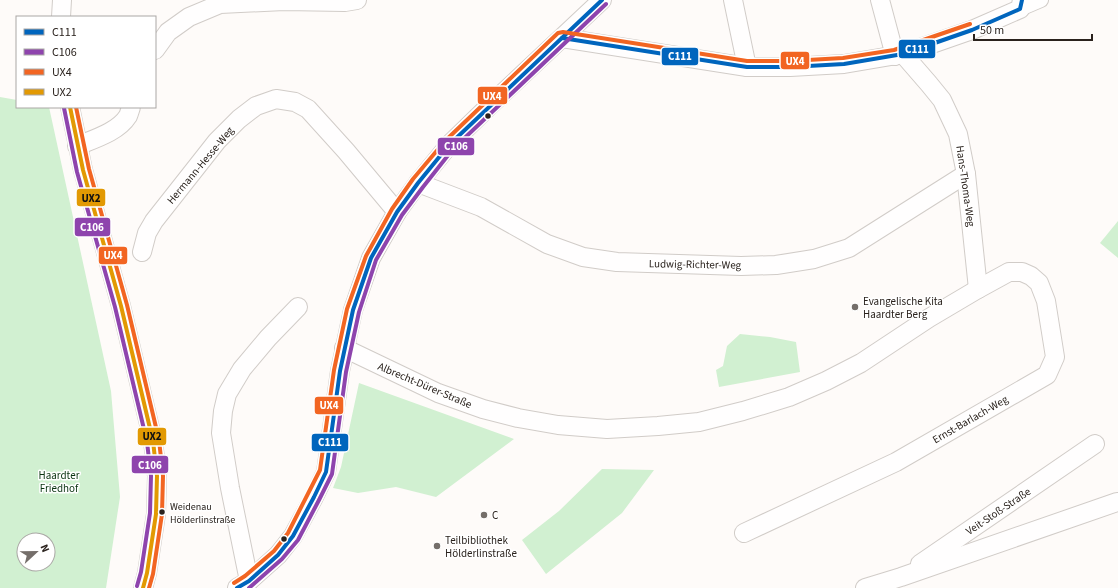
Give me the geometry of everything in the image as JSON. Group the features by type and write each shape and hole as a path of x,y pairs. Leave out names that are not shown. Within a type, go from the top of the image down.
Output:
{"street":[{"path":"61,16 62,0"},
{"path":"156,49 168,32 189,16 220,4 284,1 345,2 357,0"},
{"path":"243,585 278,555 293,536 326,472 344,348 353,310 371,258 397,212 449,145 602,0"},
{"path":"733,0 747,67"},
{"path":"880,0 899,55"},
{"path":"562,38 747,67 790,67 844,64 899,55 972,30 1021,4 1042,0"},
{"name":"Hans-Thoma-Weg","path":"899,55 929,84 942,100 958,134 966,174 978,289"},
{"name":"Hermann-Hesse-Weg","path":"142,252 147,233 154,221 217,141 239,119 256,106 276,99 295,102 308,109 346,151 397,212"},
{"path":"70,108 77,146 121,306 153,441 157,476 156,514 145,581"},
{"path":"77,146 102,136 118,127 128,116 131,108"},
{"name":"Ludwig-Richter-Weg","path":"418,183 481,207 547,244 583,257 617,262 741,266 776,265 814,260 849,248 966,174"},
{"name":"Ernst-Barlach-Weg","path":"744,533 896,462 1047,375 1055,357 1046,301 1039,283 1032,276 1022,272 1009,272 978,289"},
{"name":"Albrecht-Dürer-Straße","path":"344,348 438,392 483,409 518,418 558,425 607,429 658,426 699,422 743,411 788,397 817,385 861,362 929,318 978,289"},
{"path":"243,585 221,433 223,411 227,394 242,370 268,338 298,307"},
{"name":"Veit-Stoß-Straße","path":"901,577 1095,444"},
{"name":"Veit-Stoß-Straße","path":"865,588 901,577 1117,502"}],"green space":[{"name":"Haardter Friedhof","path":"0,97 16,100 16,108 49,108 111,391 120,497 106,588 0,588"},
{"path":"1118,221 1118,258 1100,243"},
{"path":"740,334 770,337 796,342 800,372 719,387 716,370 723,366 727,346"},
{"path":"359,383 514,439 436,497 396,487 358,493 333,488 341,467"},
{"path":"602,469 654,470 622,513 546,574 522,540 559,511"}],"transit line":[{"name":"C111","path":"237,588 249,581 278,555 293,536 326,472 340,371 353,310 371,258 397,212 449,145 602,0"},
{"name":"C111","path":"562,38 747,67 790,67 844,64 903,54 972,30 1020,9 1022,0"},
{"name":"C106","path":"249,588 282,559 298,540 332,474 346,372 359,312 376,260 402,215 453,149 606,4"},
{"name":"UX4","path":"234,583 245,576 274,551 288,533 320,470 334,370 347,309 366,256 392,209 413,179 445,141 558,33 563,32 747,61 790,61 843,58 894,50 970,24"},
{"name":"C106","path":"64,108 77,172 115,307 147,442 151,476 150,513 141,572 137,586"},
{"name":"UX2","path":"70,108 83,170 121,306 153,441 157,476 156,514 147,573 143,588"},
{"name":"UX4","path":"76,108 89,169 127,305 159,440 163,476 162,514 153,574 149,588"}],"place":[{"name":"Evangelische Kita Haardter Berg","path":"855,307"},
{"name":"Weidenau Hölderlinstraße","path":"162,512"},
{"name":"C","path":"484,515"},
{"name":"Teilbibliothek Hölderlinstraße","path":"437,546"}]}
